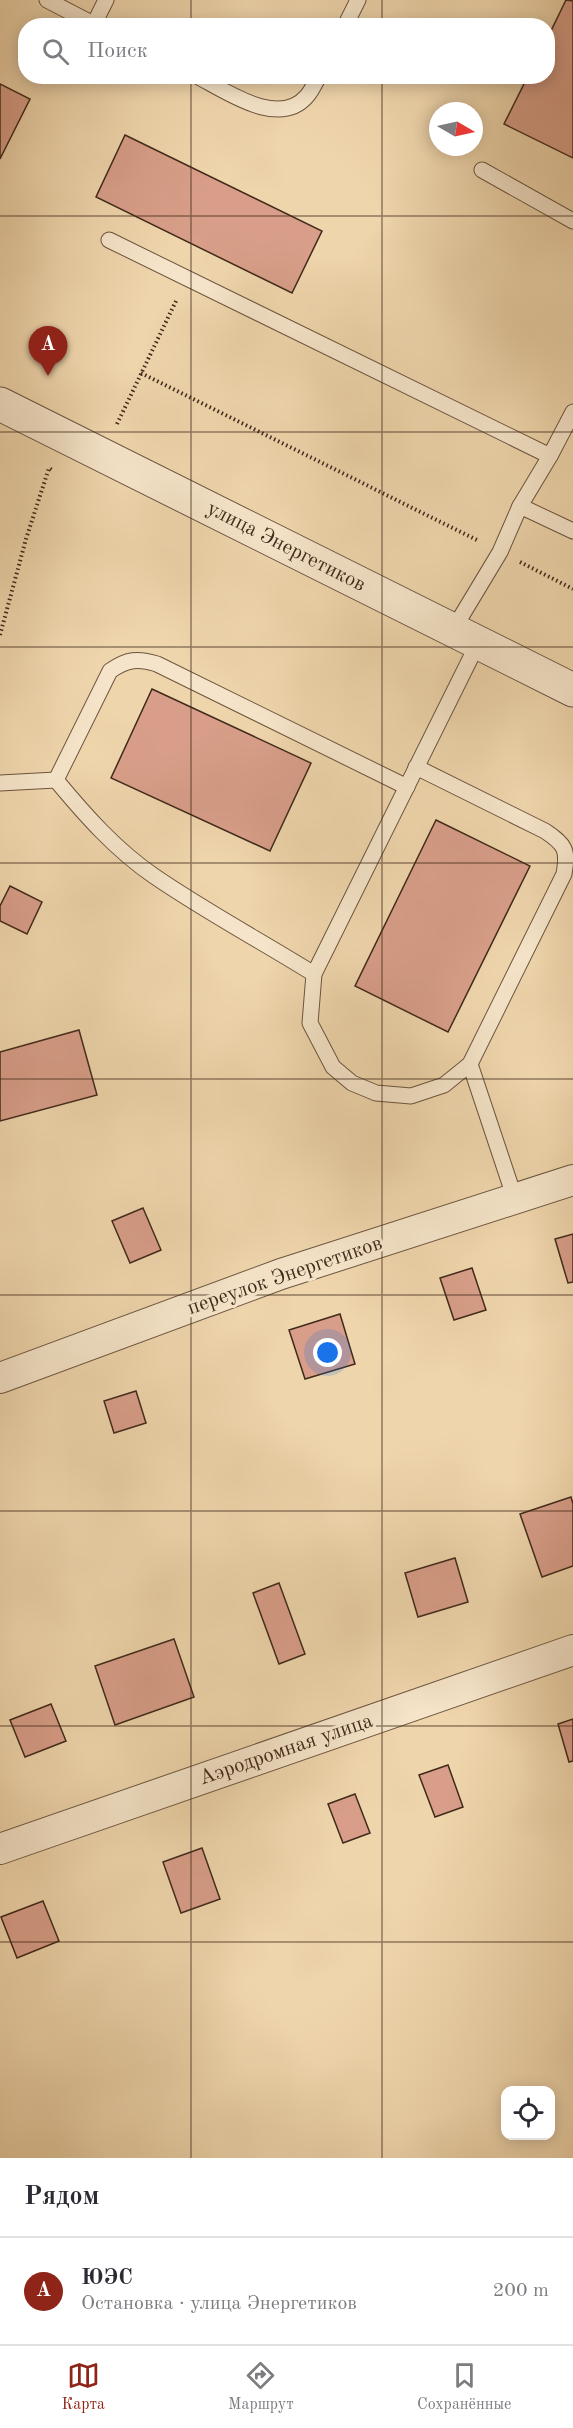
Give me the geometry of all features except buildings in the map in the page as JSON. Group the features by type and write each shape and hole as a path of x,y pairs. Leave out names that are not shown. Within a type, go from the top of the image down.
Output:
{"street":[{"name":"улица Энергетиков","path":"0,404 573,690"},
{"name":"переулок Энергетиков","path":"0,1378 281,1274 573,1180"},
{"name":"Аэродромная улица","path":"0,1850 573,1650"}],"lane":[{"path":"47,0 82,18"},
{"path":"98,18 106,0"},
{"path":"349,18 358,0"},
{"path":"213,84 267,110 287,109 306,98 314,84"},
{"path":"482,170 573,221"},
{"path":"109,240 550,456"},
{"path":"416,767 546,831 561,842 567,856 564,874 470,1064 444,1085 411,1096 376,1093 352,1083 333,1067 310,1023 314,974 416,767 465,636 520,506 573,412"},
{"path":"520,506 573,531"},
{"path":"56,780 110,671 124,662 139,659 157,664 407,787"},
{"path":"0,783 56,780"},
{"path":"56,780 84,814 153,876 314,974"},
{"path":"470,1064 515,1199"}],"path":[{"path":"114,432 186,278"},
{"path":"141,373 573,589"},
{"path":"0,635 26,539 49,468 64,476 80,443"}],"place":[{"name":"ЮЭС","path":"48,376"}]}
